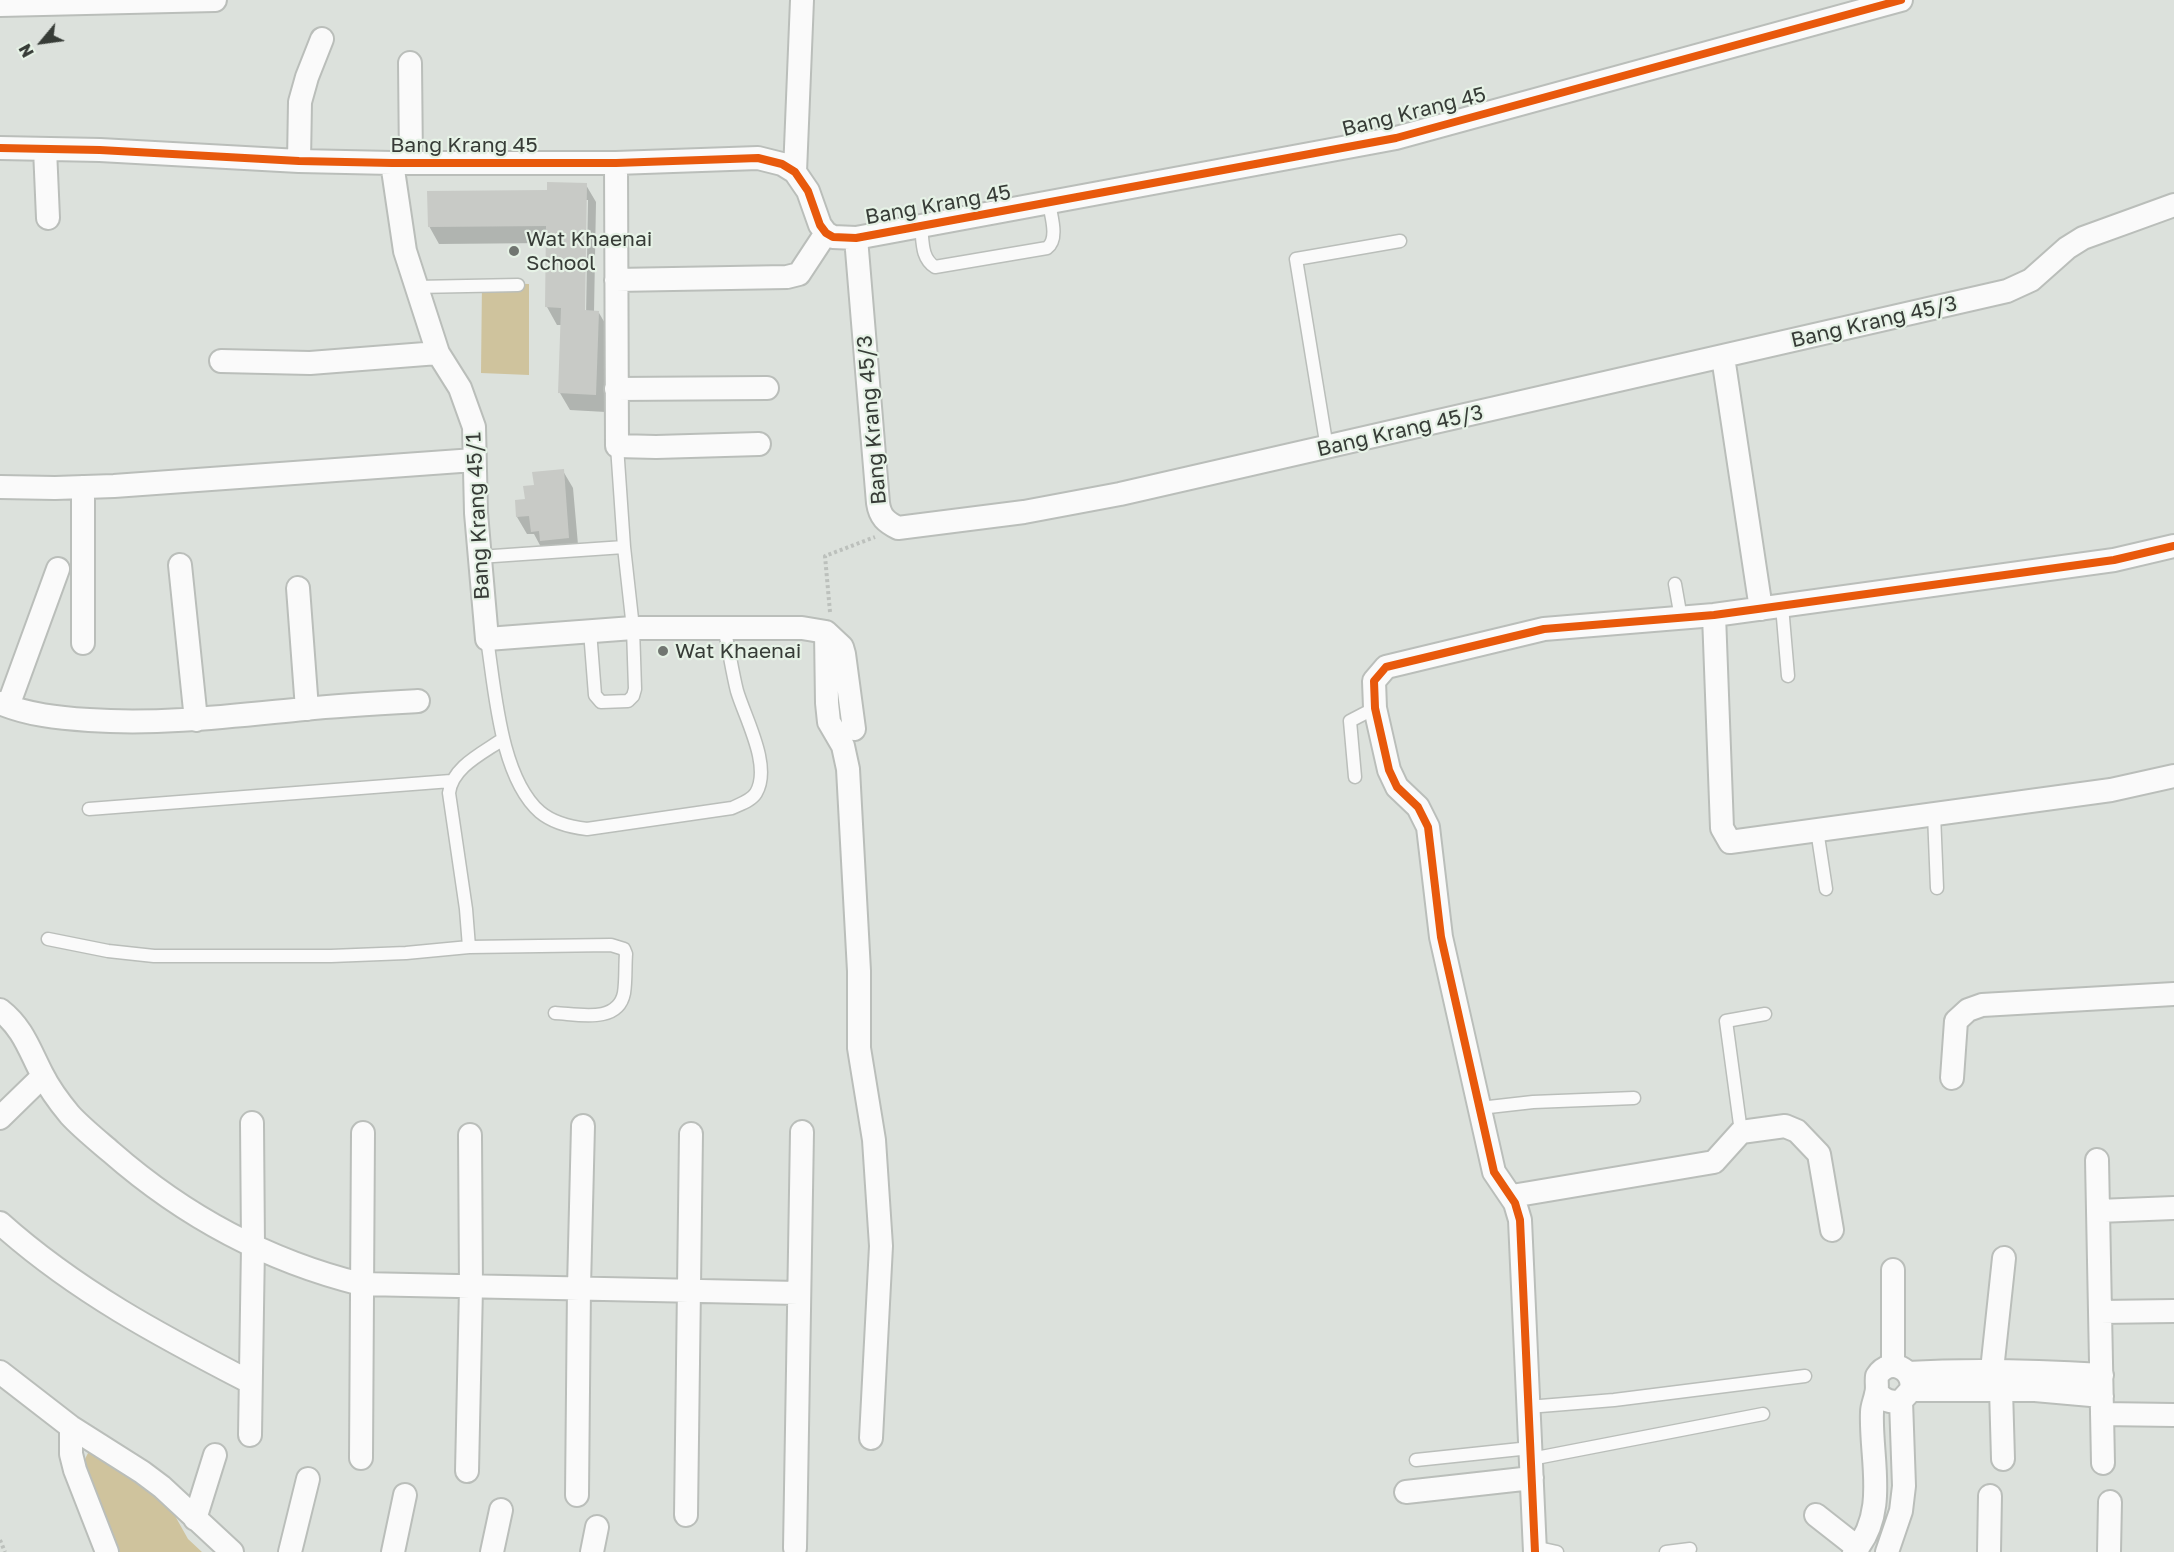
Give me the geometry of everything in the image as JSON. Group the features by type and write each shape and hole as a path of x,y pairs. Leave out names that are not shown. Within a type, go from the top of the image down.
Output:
{"street":[{"path":"0,5 214,0"},
{"path":"616,280 787,277 799,274 826,232 820,225 808,191 795,172 802,0"},
{"name":"Bang Krang 45","path":"826,232 834,237 856,238 1396,138 1901,0"},
{"path":"298,161 300,102 322,39"},
{"name":"Bang Krang 45/1","path":"410,63 402,163 405,251 438,354 460,388 474,427 479,556 487,639"},
{"name":"Bang Krang 45","path":"0,148 100,150 298,161 402,163 616,163 758,158 782,164 795,172"},
{"path":"45,149 48,218"},
{"path":"616,163 617,446 759,444"},
{"name":"Bang Krang 45/3","path":"856,238 879,514 888,523 898,528 1024,512 1120,494 2007,291 2031,280 2067,248 2083,238 2174,204"},
{"path":"221,361 310,363 438,354"},
{"path":"1723,357 1772,608"},
{"path":"616,389 767,388"},
{"path":"0,487 83,487 474,460"},
{"path":"83,487 83,643"},
{"path":"1535,1550 1520,1220 1512,1196 1494,1172 1441,937 1428,827 1418,807 1397,787 1389,770 1375,708 1374,681 1386,667 1544,629 1772,608 2114,560 2174,546"},
{"path":"180,565 196,720"},
{"path":"58,569 4,705 34,714 123,722 196,720 418,701"},
{"path":"298,588 307,709"},
{"path":"1714,615 1722,828 1724,836 1730,842 2111,790 2174,776"},
{"path":"487,639 633,628 802,628 829,633 842,647 844,654 854,729"},
{"path":"829,633 827,703 829,722 843,746 848,769 859,971 859,1048 874,1140 881,1245 871,1438"},
{"path":"1952,1078 1956,1021 1968,1010 1982,1005 2174,994"},
{"path":"0,1010 21,1030 43,1076 71,1115 139,1176 194,1214 253,1246 328,1276 361,1284 798,1293"},
{"path":"0,1118 43,1076"},
{"path":"250,1436 252,1123"},
{"path":"577,1495 583,1126"},
{"path":"1512,1196 1714,1162 1741,1132 1785,1126 1797,1131 1820,1154 1832,1230"},
{"path":"795,1548 802,1132"},
{"path":"361,1458 363,1133"},
{"path":"686,1515 691,1134"},
{"path":"467,1471 471,1287 470,1135"},
{"path":"2097,1160 2103,1463"},
{"path":"2098,1211 2174,1208"},
{"path":"0,1223 25,1246 147,1329 250,1382"},
{"path":"2002,1459 1996,1380 2004,1258"},
{"path":"1887,1552 1901,1511 1904,1486 1903,1382 1893,1270"},
{"path":"2100,1312 2174,1311"},
{"path":"1816,1515 1856,1550 1868,1527 1874,1505 1877,1485 1872,1410 1877,1392 1877,1376 1884,1368 1903,1382 1996,1380 2102,1395 2174,1415"},
{"path":"0,1372 71,1427 162,1487 232,1552"},
{"path":"71,1427 71,1454 75,1470 107,1552"},
{"path":"195,1519 215,1455"},
{"path":"1406,1492 1531,1462"},
{"path":"290,1552 308,1479"},
{"path":"393,1552 405,1495"},
{"path":"1989,1552 1990,1496"},
{"path":"2109,1552 2110,1502"},
{"path":"1874,1505 1901,1511"},
{"path":"492,1552 501,1510"},
{"path":"592,1552 597,1527"}],"lane":[{"path":"921,226 924,255 928,263 935,267 1047,248 1052,244 1053,238 1049,203"},
{"path":"1327,447 1296,260 1400,241"},
{"path":"416,287 518,285"},
{"path":"590,631 595,695 601,702 628,701 635,689 633,628 624,547 617,446"},
{"path":"479,556 624,547"},
{"path":"1675,584 1681,618"},
{"path":"1772,608 1788,676"},
{"name":"Bang Krang 45/1","path":"487,639 503,739 516,776 527,798 541,813 555,821 587,829 732,808 742,804 756,793 760,765 755,736 737,691 724,628"},
{"path":"1354,777 1350,721 1375,708"},
{"path":"469,947 466,909 449,793 451,781 457,773 503,739"},
{"path":"89,809 451,781"},
{"path":"1934,814 1938,888"},
{"path":"1817,830 1826,890"},
{"path":"48,939 108,951 154,956 331,956 406,953 469,947 611,945 624,949 626,954 624,993 620,1004 614,1010 603,1015 555,1013"},
{"path":"1741,1132 1726,1022 1766,1014"},
{"path":"1480,1108 1533,1101 1634,1098"},
{"path":"1528,1407 1614,1400 1805,1376"},
{"path":"1416,1460 1531,1462 1763,1414"},
{"path":"1666,1552 1690,1549"},
{"path":"1535,1550 1557,1552"}],"path":[{"path":"829,633 825,556 898,528"},
{"path":"0,1540 5,1552"}],"shaded area":[{"path":"482,283 529,284 529,375 481,373"},
{"path":"89,1451 165,1498 188,1539 202,1552 118,1552 83,1463"}],"building":[{"path":"547,182 587,183 585,310 599,311 596,395 558,393 561,308 545,307 546,226 428,227 427,191 547,190"},
{"path":"564,469 569,538 540,541 539,531 531,532 529,516 516,517 515,500 525,499 523,486 534,485 532,472"}],"cycle path":[{"path":"0,148 100,150 299,161 392,163 616,163 758,158 782,164 795,172 808,191 820,225 826,233 833,237 856,238 1396,138 1901,0"},
{"path":"1535,1552 1520,1220 1515,1203 1494,1172 1441,937 1428,827 1418,807 1397,787 1389,770 1375,708 1374,681 1386,667 1544,629 1714,615 2114,560 2174,546"}],"place":[{"name":"Wat Khaenai School","path":"514,251"},
{"name":"Wat Khaenai","path":"663,651"}]}
